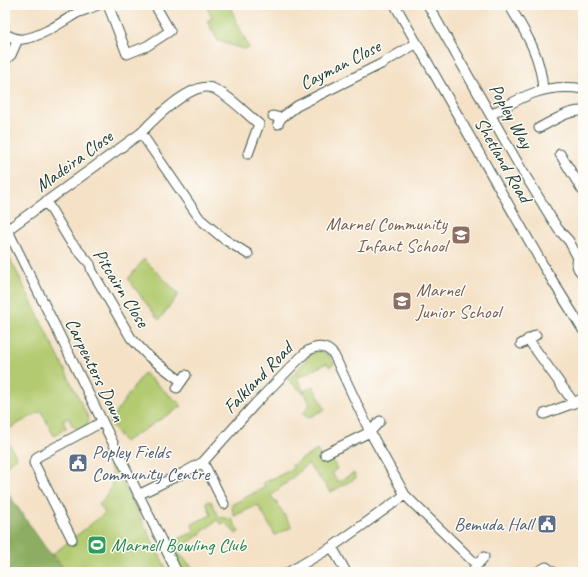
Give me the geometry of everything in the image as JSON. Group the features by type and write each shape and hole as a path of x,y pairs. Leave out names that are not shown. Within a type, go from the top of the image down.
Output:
{"street":[{"path":"5,34 18,39 24,39 49,29 79,12 98,5"},
{"path":"108,5 127,54 147,46 170,31 155,5"},
{"name":"Shetland Road","path":"395,5 566,304 583,330"},
{"name":"Popley Way","path":"428,5 558,229 581,254 577,267 583,274"},
{"path":"510,5 527,35 538,61 542,90"},
{"path":"5,60 11,55 18,39"},
{"name":"Cayman Close","path":"277,119 297,106 381,64 417,43"},
{"path":"491,115 526,96 542,90 557,87 583,89"},
{"name":"Madeira Close","path":"6,227 46,202 141,133 158,115 193,90 210,88 227,97 259,124 248,154"},
{"path":"539,128 568,113 583,111"},
{"path":"141,133 200,219 224,239 248,254"},
{"path":"560,154 582,186"},
{"name":"Pitcairn Close","path":"46,202 70,241 90,264 92,271 131,338 148,356 181,381"},
{"name":"Carpenters Down","path":"6,227 177,572"},
{"path":"528,339 574,403"},
{"name":"Falkland Road","path":"138,495 203,462 255,404 305,353 311,348 326,348 334,355 370,432 405,495 475,568 484,557"},
{"path":"544,414 574,403 583,398"},
{"path":"324,454 370,432 380,421"},
{"path":"72,539 34,463 37,457 102,422"},
{"path":"203,462 224,504"},
{"path":"289,572 332,547 405,495"},
{"path":"332,547 346,572"},
{"path":"537,572 546,567 553,572"}],"green space":[{"path":"206,5 229,5 249,48 243,49 218,41 207,21 212,18"},
{"path":"5,248 89,419 87,427 79,430 73,426 68,418 63,420 66,428 54,436 41,411 5,431"},
{"path":"144,259 179,294 159,320 128,279"},
{"path":"321,351 330,357 334,364 329,367 327,363 297,378 304,391 303,393 287,379 292,376 306,360 306,357 312,352"},
{"path":"144,373 182,406 124,442 109,422"},
{"path":"313,386 325,409 308,418 303,414 310,404 304,391"},
{"path":"5,436 17,458 5,466"},
{"path":"317,450 323,460 331,456 337,469 332,473 338,482 354,473 356,478 331,492 308,464 271,496 292,527 275,535 258,505 234,516 231,505 265,487 263,483 293,469 292,465"},
{"path":"111,459 168,572 67,572 53,554 105,513 99,504 108,494 112,484 112,474 109,461"},
{"path":"5,489 45,547 66,572 5,572"},
{"path":"211,501 219,517 232,519 239,532 236,534 225,522 222,524 217,520 180,550 176,540 194,532 192,524 211,515 206,502"},
{"path":"170,544 191,566 194,572 183,572"}],"place":[{"name":"Marnel Community Infant School","path":"461,235"},
{"name":"Marnel Junior School","path":"402,301"},
{"name":"Popley Fields Community Centre","path":"78,463"},
{"name":"Bemuda Hall","path":"547,524"},
{"name":"Marnell Bowling Club","path":"97,545"}]}
